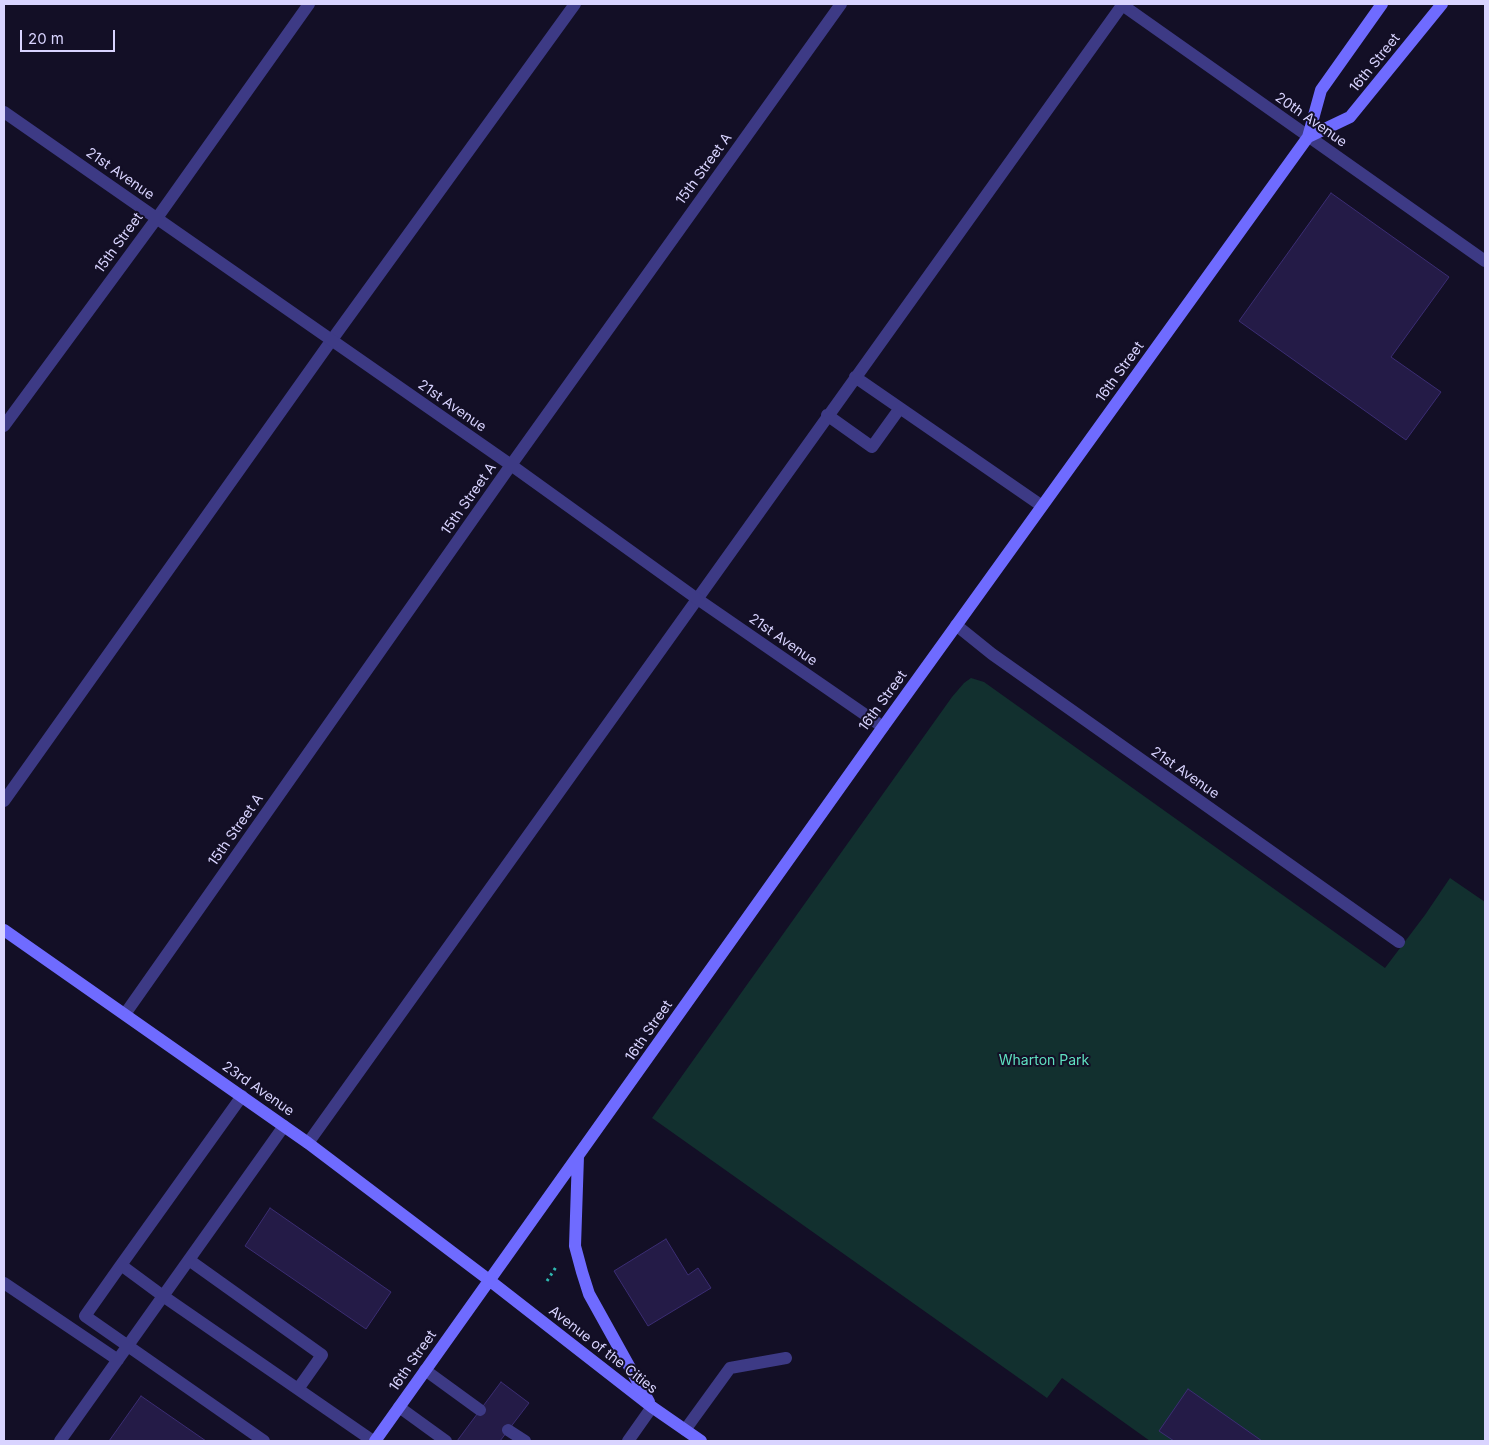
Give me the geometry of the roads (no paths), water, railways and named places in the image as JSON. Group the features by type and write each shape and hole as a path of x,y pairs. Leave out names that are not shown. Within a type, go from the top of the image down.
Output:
{"main road":[{"path":"1308,137 1321,90 1382,4"},
{"name":"16th Street","path":"374,1441 883,727 1308,137 1350,117 1442,4"},
{"name":"23rd Avenue","path":"4,930 308,1143 489,1280"},
{"path":"578,1156 575,1246 582,1272 589,1294 652,1407"},
{"name":"Avenue of the Cities","path":"489,1280 652,1407 701,1441"}],"street":[{"name":"15th Street","path":"4,426 157,218 309,4"},
{"path":"4,800 331,341 575,4"},
{"name":"15th Street A","path":"125,1014 511,465 841,4"},
{"path":"308,1143 1122,4"},
{"name":"20th Avenue","path":"1122,4 1485,261"},
{"name":"21st Avenue","path":"4,112 511,465 696,598 883,727"},
{"path":"855,377 1042,506"},
{"path":"827,415 872,447 900,408"},
{"name":"21st Avenue","path":"956,626 1000,660 1399,942"},
{"path":"242,1096 85,1316 264,1441"},
{"path":"60,1441 284,1126"},
{"path":"189,1260 322,1355 298,1389"},
{"path":"121,1265 374,1441"},
{"path":"4,1283 118,1360"},
{"path":"685,1430 730,1368 786,1358"},
{"path":"425,1370 480,1410"},
{"path":"399,1407 446,1441"},
{"path":"628,1441 652,1407"}],"park label":[{"name":"Wharton Park","path":"1044,1061"}]}
